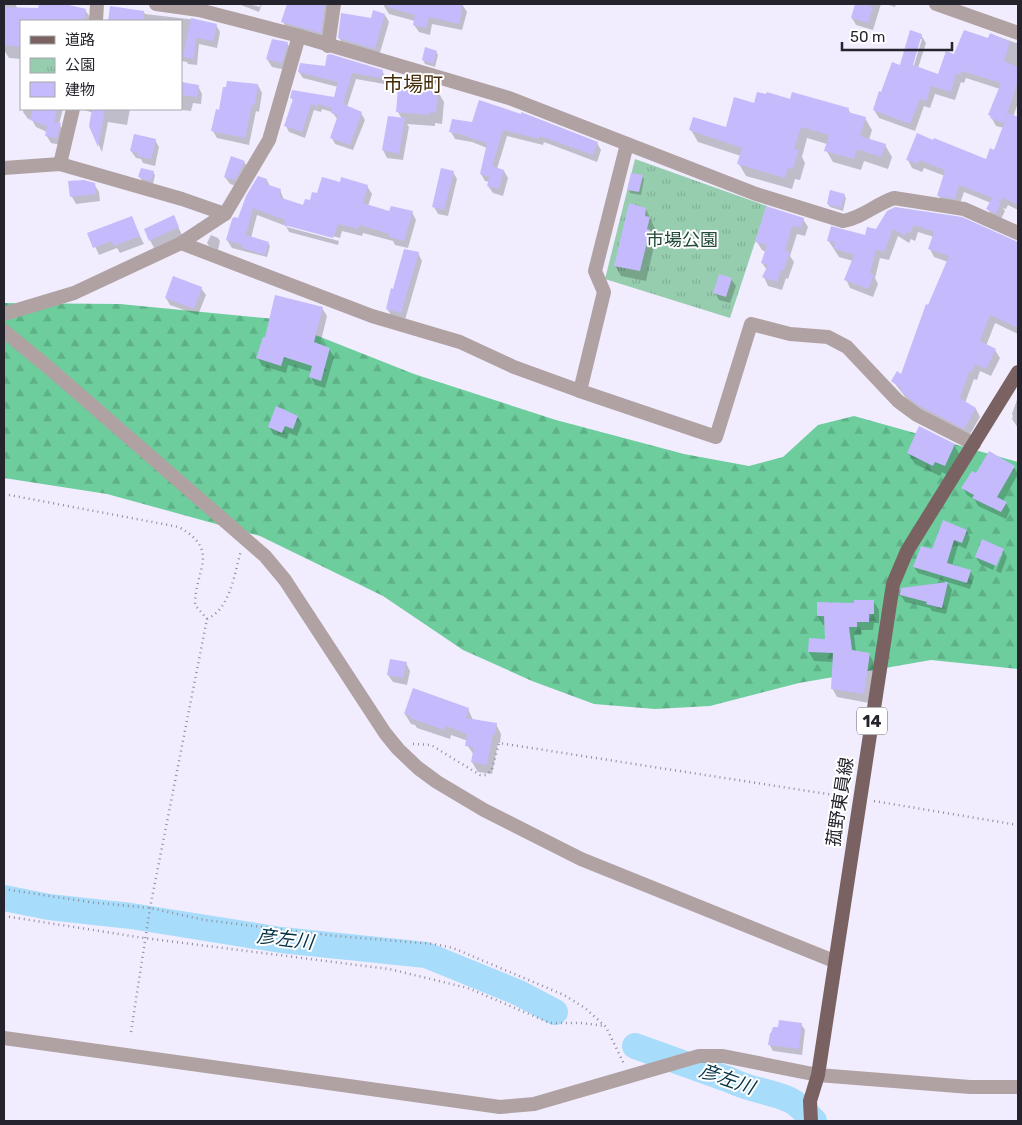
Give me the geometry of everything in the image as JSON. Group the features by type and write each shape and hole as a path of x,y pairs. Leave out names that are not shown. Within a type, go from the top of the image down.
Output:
{"main road":[{"name":"菰野東員線","path":"811,1121 810,1101 818,1076 834,961 893,584 906,551 1018,372"}],"street":[{"path":"96,20 98,4"},
{"path":"156,4 200,10 299,36 509,98 756,194 843,221 853,220 884,201 894,198 964,209 1018,233"},
{"path":"328,46 334,4"},
{"path":"936,4 1018,33"},
{"path":"4,314 74,292 181,243 225,214 269,140 299,36"},
{"path":"60,164 73,110"},
{"path":"580,391 604,292 595,271 627,144"},
{"path":"4,168 60,164 182,199 225,214"},
{"path":"181,243 372,316 460,342 514,367 716,437 751,324 790,334 828,337 847,347 898,400 917,414 974,444"},
{"path":"4,331 265,556 285,580 366,705 398,749 418,768 484,810 581,859 834,961"},
{"path":"4,1038 500,1107 534,1104 699,1056 723,1056 818,1076 970,1087 1018,1087"}],"path":[{"path":"4,494 179,526 196,539 204,557 195,605 207,619"},
{"path":"207,619 212,617 226,602 245,537"},
{"path":"131,1032 144,938 207,619"},
{"path":"398,749 415,743 431,745 480,775 486,775 492,769 499,743 1018,825"},
{"path":"4,889 89,902 150,908 206,920 336,936 434,944 453,948 564,995 585,1008 606,1027 630,1077"},
{"path":"4,916 144,938 389,968 468,988 550,1023 582,1023 606,1027"}],"green space":[{"name":"市場公園","path":"635,159 767,206 730,318 605,279"},
{"path":"4,303 120,304 275,319 414,374 556,420 684,454 749,466 783,457 818,425 854,416 1018,462 1018,669 931,660 799,683 710,706 655,709 594,704 532,681 463,650 383,596 260,536 107,494 4,478"}],"building":[{"path":"39,4 65,4 86,9 84,20 20,20 20,47 4,45 6,27 4,27 4,7 38,8"},
{"path":"287,4 325,4 321,33 281,22"},
{"path":"387,4 463,4 459,24 429,17 426,28 413,25 415,15 387,7"},
{"path":"855,4 870,4 869,6 873,7 868,23 851,18"},
{"path":"110,6 144,11 144,20 108,20"},
{"path":"373,10 385,14 375,49 338,38 341,13 371,18"},
{"path":"191,18 217,24 213,41 196,38 194,59 183,57"},
{"path":"910,30 922,34 913,65 938,74 946,51 954,54 964,30 988,38 990,33 1010,42 1004,61 1018,67 1018,81 1004,123 990,118 991,116 988,115 1001,83 961,71 960,75 956,74 951,92 931,86 926,101 920,99 910,124 873,110 892,62 900,65"},
{"path":"272,39 288,42 282,63 266,59"},
{"path":"425,47 437,51 433,64 422,60"},
{"path":"330,54 383,70 381,78 352,73 343,104 362,112 350,145 330,138 338,115 331,113 332,108 318,104 318,107 311,104 302,132 284,126 293,99 290,98 292,90 334,97 338,82 298,72 300,63 325,66 327,55"},
{"path":"227,81 258,84 255,105 252,104 245,138 211,131 216,109 219,110 223,87 226,87"},
{"path":"182,82 199,85 197,97 182,95"},
{"path":"415,86 438,89 436,113 429,112 429,115 396,112 398,88 415,89"},
{"path":"757,92 766,94 767,92 790,99 792,92 849,108 848,112 866,117 860,136 886,144 881,157 857,149 854,159 824,151 829,135 801,127 794,149 799,150 793,169 788,168 785,178 737,164 742,148 689,130 693,117 726,127 734,97 754,103"},
{"path":"479,100 521,114 521,112 598,142 593,155 540,136 539,139 503,130 489,177 480,174 487,143 449,132 452,119 472,122"},
{"path":"33,110 57,110 54,122 61,123 57,138 45,136 47,126 30,120"},
{"path":"92,110 105,110 98,147 89,126"},
{"path":"1008,113 1018,117 1018,205 1004,198 1002,201 993,198 1001,202 996,214 986,209 992,198 959,185 955,199 937,196 945,170 919,160 918,164 906,160 917,133 986,159 990,148 994,150"},
{"path":"388,116 405,118 399,154 382,150"},
{"path":"134,134 156,139 151,159 137,156 138,153 130,151"},
{"path":"231,156 245,161 235,180 224,177"},
{"path":"492,166 504,170 499,189 487,186"},
{"path":"141,168 154,171 151,181 138,177"},
{"path":"441,168 454,171 444,210 432,207"},
{"path":"631,173 643,175 639,192 627,190"},
{"path":"258,176 267,179 266,184 281,189 279,197 303,205 305,199 310,200 312,192 317,193 322,177 340,182 341,177 368,185 363,203 389,211 391,206 413,211 404,241 389,237 390,234 359,225 358,229 338,224 333,238 284,225 285,220 253,208 243,245 226,240 232,219 234,217 238,218 246,196"},
{"path":"84,180 95,183 96,194 70,197 68,181"},
{"path":"830,190 845,194 841,208 827,204"},
{"path":"629,203 646,208 645,216 650,217 647,229 650,230 640,271 614,266"},
{"path":"766,206 804,218 801,228 792,226 785,251 790,252 777,282 762,277 768,265 761,263 767,245 755,242"},
{"path":"895,207 962,217 1018,242 1018,328 990,315 980,341 996,349 986,369 975,364 972,372 969,371 960,398 976,408 964,429 918,405 891,381 897,371 901,374 926,304 928,305 949,256 928,249 934,232 914,225 910,233 906,232 905,236 893,229 884,252 876,250 870,273 874,275 868,289 844,280 854,255 833,248 835,242 827,241 831,226 865,235 867,227 876,229 887,211"},
{"path":"174,215 179,227 149,241 144,229"},
{"path":"132,216 140,236 114,246 112,241 93,248 87,233"},
{"path":"246,235 269,242 265,255 242,248"},
{"path":"404,249 419,252 401,313 386,309"},
{"path":"719,274 732,278 726,297 713,293"},
{"path":"173,276 202,287 194,309 165,298"},
{"path":"275,295 323,307 314,342 330,348 321,381 309,377 312,366 284,357 281,366 256,358 263,337 265,337"},
{"path":"276,406 298,416 293,429 285,426 282,433 268,427"},
{"path":"919,426 955,444 945,466 935,462 933,466 907,453"},
{"path":"989,451 1015,466 997,497 1007,502 1001,512 972,498 974,495 961,488 972,471 976,473"},
{"path":"943,520 967,530 962,543 954,540 947,563 971,570 967,583 913,567 921,546 932,549"},
{"path":"982,539 1004,549 996,566 975,557"},
{"path":"948,582 942,608 900,595 901,588"},
{"path":"854,600 874,600 874,614 869,614 869,622 857,622 857,627 849,627 852,650 870,653 864,694 831,689 833,653 808,652 809,638 825,639 824,616 817,616 817,602 854,603"},
{"path":"390,659 407,662 403,678 387,675"},
{"path":"413,688 469,708 466,718 497,723 487,765 471,762 474,747 465,746 467,734 446,726 444,730 404,714"},
{"path":"779,1020 802,1023 799,1049 768,1045 770,1033 773,1027 778,1027"}],"waterway":[{"name":"彦左川","path":"4,898 49,907 131,916 281,940 426,955 519,993 555,1012"},
{"name":"彦左川","path":"635,1046 744,1086 790,1100 814,1121"}],"district":[{"name":"市場町","path":"413,84"}]}
